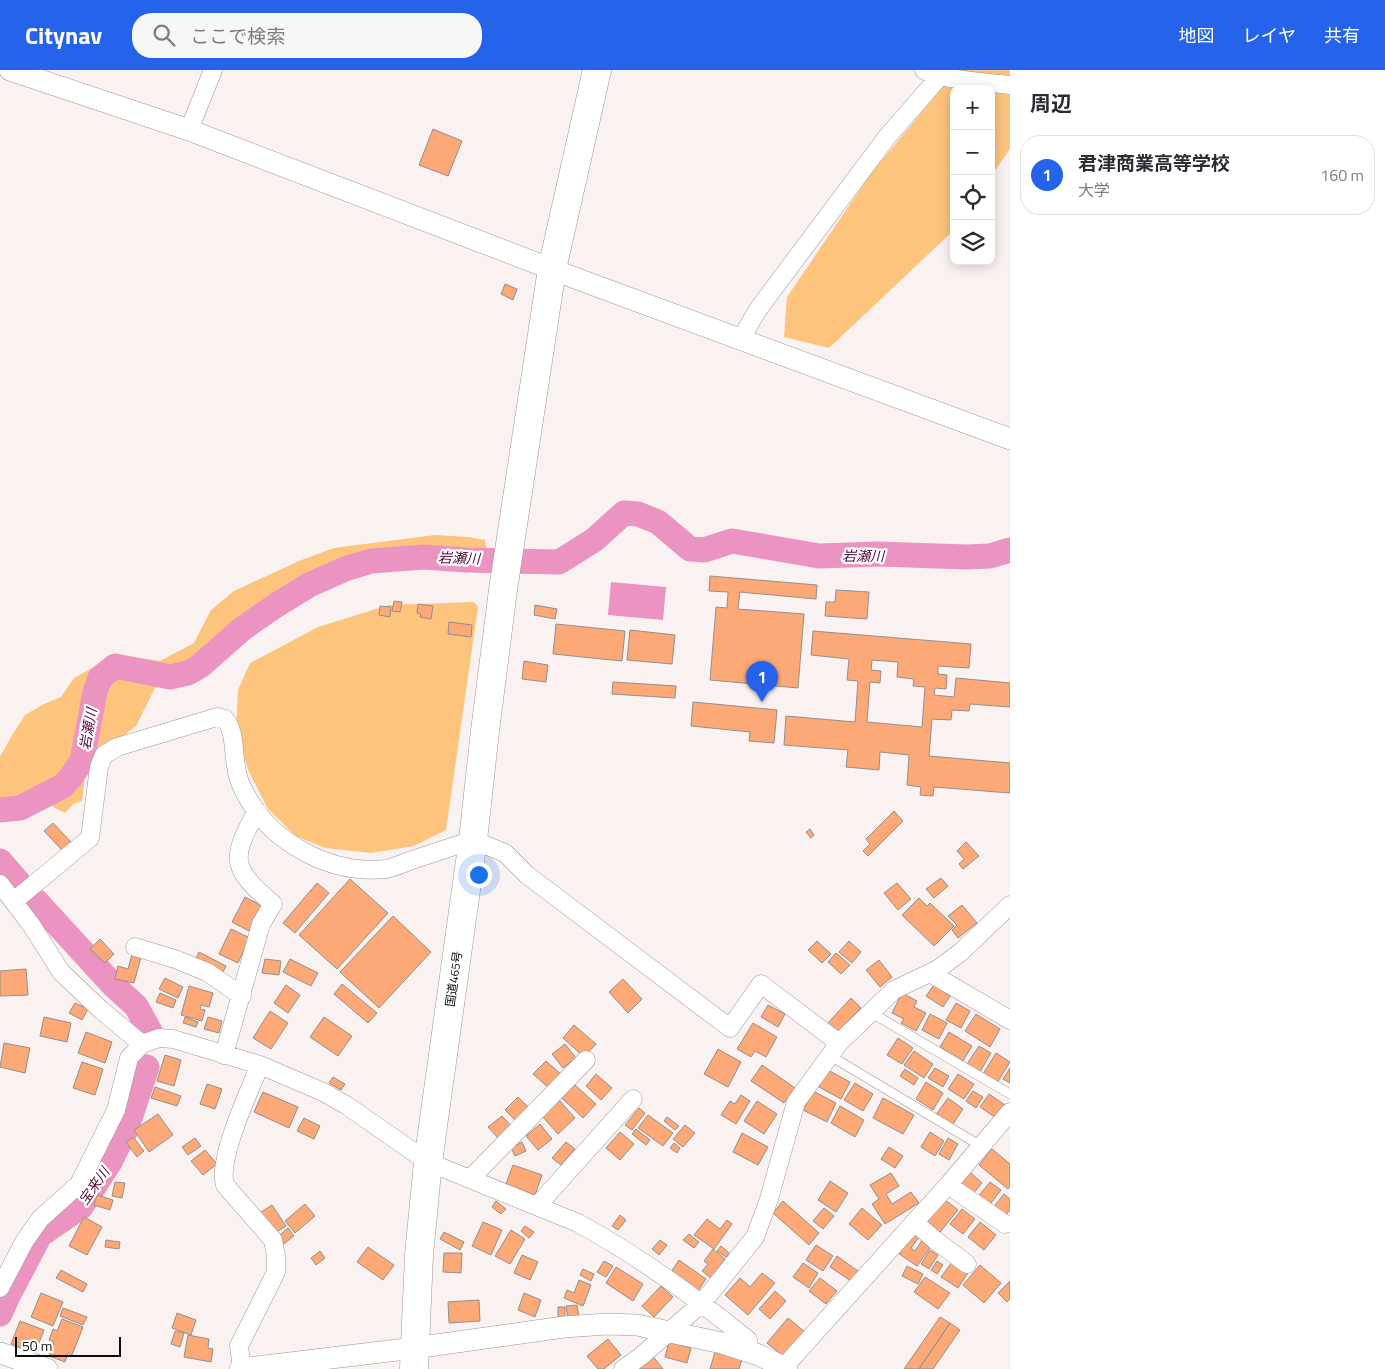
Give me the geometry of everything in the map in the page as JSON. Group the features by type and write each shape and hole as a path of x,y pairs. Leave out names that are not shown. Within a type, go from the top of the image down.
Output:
{"highway":[{"name":"国道465号","path":"414,1358 419,1255 428,1162 473,840 503,590 552,269 597,70"}],"street":[{"path":"10,70 189,130 740,340 1010,439"},
{"path":"189,130 213,70"},
{"path":"740,340 759,308 887,137 932,73 1010,85"},
{"path":"17,898 90,838 99,767 104,755 117,747 217,717 225,719 231,726 236,769 244,792 257,811 283,840 308,854 333,864 362,869 388,869 473,840 505,853 527,875 730,1028 761,984 834,1049"},
{"path":"224,1055 261,924 273,904 247,880 240,867 238,851 241,841 257,811"},
{"path":"0,884 17,898 61,972 101,1010 142,1044"},
{"path":"623,1369 702,1303 755,1237 769,1199 796,1102 834,1049 894,990 938,969 961,952 1010,905"},
{"path":"135,947 175,959 207,972 242,996"},
{"path":"930,973 1010,1020"},
{"path":"0,1288 24,1242 40,1219 79,1184 116,1110 129,1058 142,1044 159,1038 173,1039 260,1065 323,1092 346,1105 428,1162 578,1223 601,1235 702,1303 748,1340 749,1352"},
{"path":"470,1179 586,1060"},
{"path":"260,1065 228,1146 222,1176 225,1185 273,1240 276,1256 276,1272 239,1346 241,1369 414,1358 564,1327 607,1324 637,1325 722,1343 749,1352 785,1368 948,1185 1010,1112"},
{"path":"537,1206 633,1099"},
{"path":"948,1185 1005,1224"},
{"path":"914,1222 967,1264"},
{"path":"0,1353 46,1369"}],"lane":[{"path":"870,1012 1010,1094"},
{"path":"834,1049 981,1146"}],"shaded area":[{"path":"957,70 1010,70 1010,149 995,170 995,85 950,85 950,234 829,348 784,337 787,297 872,172"},
{"path":"435,535 485,540 487,553 476,559 404,566 374,566 323,579 294,595 266,606 228,635 207,661 178,680 155,688 136,726 119,739 95,751 86,767 82,801 73,804 65,813 55,808 46,800 26,808 0,808 0,757 11,737 25,715 61,697 74,678 90,669 128,656 160,661 194,643 211,610 234,591 299,561 334,548"},
{"path":"611,582 666,587 663,620 608,615"},
{"path":"474,602 478,607 446,830 414,846 371,853 325,848 296,836 268,809 249,772 236,731 238,690 250,663 318,627 389,605"},
{"path":"0,850 11,867 16,879 0,881"}],"building":[{"path":"433,129 462,141 448,176 419,165"},
{"path":"505,284 517,289 513,300 501,294"},
{"path":"710,576 817,585 816,599 740,592 738,609 804,614 798,688 710,680 716,607 727,608 728,592 709,591"},
{"path":"836,590 869,592 867,619 825,616 826,602 835,602"},
{"path":"394,601 402,602 400,612 392,611"},
{"path":"418,604 433,606 431,619 420,617 421,614 417,613"},
{"path":"535,605 557,609 555,619 534,615"},
{"path":"380,606 391,607 390,617 379,615"},
{"path":"449,622 472,625 471,637 448,634"},
{"path":"556,624 625,631 622,661 553,654"},
{"path":"630,630 675,635 672,664 627,660"},
{"path":"813,631 971,644 969,668 938,666 938,674 947,675 946,689 935,688 934,695 954,697 956,678 1010,683 1010,707 970,704 969,711 952,710 951,720 932,719 929,756 1010,763 1010,793 934,787 933,796 920,795 921,787 907,785 909,755 880,752 879,770 846,767 848,750 784,745 786,716 855,722 858,681 847,680 849,659 811,655","holes":["872,660 898,662 897,677 914,679 913,686 925,687 922,727 867,722 870,682 880,683 881,671 871,670"]},
{"path":"524,661 548,665 546,682 522,679"},
{"path":"613,682 676,686 675,698 612,694"},
{"path":"693,702 777,710 774,743 749,741 750,732 691,726"},
{"path":"894,811 903,821 868,856 863,851 870,844 866,839"},
{"path":"53,823 72,843 63,851 44,831"},
{"path":"810,829 814,835 811,838 806,832"},
{"path":"966,842 979,856 963,869 959,864 964,859 957,851"},
{"path":"941,878 948,886 934,898 926,889"},
{"path":"350,879 388,913 337,969 299,935"},
{"path":"317,883 329,893 295,933 283,923"},
{"path":"897,883 911,899 898,910 884,893"},
{"path":"245,897 262,906 249,931 232,922"},
{"path":"919,898 927,906 930,903 954,926 934,946 902,915"},
{"path":"962,905 977,923 958,938 952,930 957,925 948,916"},
{"path":"393,916 431,952 379,1008 340,972"},
{"path":"231,929 250,938 238,963 219,954"},
{"path":"100,939 114,954 105,963 90,949"},
{"path":"817,941 831,954 822,963 808,950"},
{"path":"849,941 861,952 852,963 839,952"},
{"path":"199,952 226,966 220,978 193,964"},
{"path":"836,953 850,965 841,974 828,962"},
{"path":"132,954 141,957 134,983 115,979 118,966 128,969"},
{"path":"265,959 281,961 279,975 262,973"},
{"path":"290,959 318,973 311,986 283,972"},
{"path":"879,960 892,977 880,987 866,970"},
{"path":"26,969 28,995 0,996 0,971"},
{"path":"165,978 183,987 178,998 159,989"},
{"path":"623,979 642,999 628,1013 609,992"},
{"path":"342,984 377,1013 368,1023 334,994"},
{"path":"286,985 300,995 288,1013 274,1003"},
{"path":"934,985 950,996 943,1007 926,996"},
{"path":"189,986 213,993 209,1007 201,1005 200,1009 205,1010 202,1021 181,1015"},
{"path":"160,993 176,1000 173,1008 156,1002"},
{"path":"902,993 917,1001 914,1007 926,1013 916,1031 901,1023 904,1019 892,1013"},
{"path":"851,998 861,1008 836,1034 826,1025"},
{"path":"75,1003 88,1009 82,1020 69,1013"},
{"path":"956,1003 970,1011 961,1028 946,1020"},
{"path":"768,1005 785,1014 778,1027 761,1017"},
{"path":"270,1011 288,1023 271,1049 253,1038"},
{"path":"930,1014 947,1023 939,1039 922,1030"},
{"path":"976,1014 1000,1029 990,1047 965,1031"},
{"path":"44,1017 71,1023 67,1042 40,1036"},
{"path":"185,1017 198,1022 196,1027 183,1023"},
{"path":"208,1017 222,1021 219,1033 204,1029"},
{"path":"324,1017 352,1036 338,1056 310,1037"},
{"path":"753,1023 777,1037 766,1057 755,1051 751,1057 737,1049"},
{"path":"574,1025 596,1044 584,1057 563,1038"},
{"path":"86,1032 112,1042 105,1063 78,1053"},
{"path":"949,1032 972,1046 963,1061 940,1047"},
{"path":"898,1038 913,1048 902,1064 887,1055"},
{"path":"4,1043 30,1048 25,1073 0,1067"},
{"path":"565,1044 576,1058 563,1068 552,1054"},
{"path":"979,1046 991,1053 980,1072 967,1064"},
{"path":"718,1049 741,1062 728,1087 704,1074"},
{"path":"914,1051 933,1064 924,1078 904,1065"},
{"path":"996,1053 1010,1062 997,1083 983,1074"},
{"path":"165,1055 181,1060 174,1086 157,1081"},
{"path":"546,1061 562,1075 550,1089 533,1074"},
{"path":"82,1062 103,1069 95,1095 73,1088"},
{"path":"762,1065 795,1088 784,1103 751,1081"},
{"path":"935,1068 949,1076 943,1087 928,1078"},
{"path":"1010,1068 1010,1083 1003,1079"},
{"path":"905,1069 918,1078 914,1085 900,1076"},
{"path":"828,1070 850,1082 841,1099 819,1087"},
{"path":"596,1074 612,1088 601,1100 586,1086"},
{"path":"958,1074 974,1084 964,1099 948,1089"},
{"path":"333,1077 345,1084 341,1090 329,1083"},
{"path":"926,1082 943,1093 933,1110 916,1099"},
{"path":"855,1083 873,1094 863,1111 844,1100"},
{"path":"207,1084 222,1089 215,1109 200,1104"},
{"path":"575,1085 596,1104 583,1118 562,1098"},
{"path":"155,1087 181,1096 177,1106 151,1098"},
{"path":"813,1091 836,1103 827,1122 803,1110"},
{"path":"973,1091 983,1097 976,1108 966,1101"},
{"path":"263,1092 298,1107 289,1128 254,1112"},
{"path":"989,1094 1005,1105 996,1118 980,1107"},
{"path":"741,1095 750,1101 736,1124 721,1115 730,1101 735,1104"},
{"path":"518,1097 531,1110 518,1123 505,1110"},
{"path":"883,1098 914,1115 903,1134 873,1118"},
{"path":"948,1098 963,1109 951,1127 935,1116"},
{"path":"559,1100 575,1118 558,1134 542,1116"},
{"path":"757,1101 777,1114 764,1134 744,1121"},
{"path":"840,1106 864,1120 855,1137 831,1123"},
{"path":"639,1108 645,1113 632,1130 625,1125"},
{"path":"158,1114 173,1135 149,1152 134,1130"},
{"path":"648,1115 673,1133 663,1146 638,1128"},
{"path":"502,1116 513,1128 500,1140 488,1127"},
{"path":"667,1117 679,1126 675,1130 664,1121"},
{"path":"304,1118 320,1126 314,1139 297,1131"},
{"path":"540,1124 552,1139 538,1150 526,1136"},
{"path":"685,1125 695,1133 683,1147 673,1139"},
{"path":"636,1129 650,1140 646,1145 632,1134"},
{"path":"620,1132 634,1144 620,1160 606,1148"},
{"path":"930,1132 944,1141 935,1156 921,1147"},
{"path":"742,1133 768,1147 758,1165 733,1152"},
{"path":"133,1137 144,1151 137,1157 126,1142"},
{"path":"195,1138 201,1146 188,1155 182,1147"},
{"path":"948,1138 958,1144 949,1160 939,1154"},
{"path":"522,1142 526,1151 515,1156 511,1148"},
{"path":"566,1142 575,1149 561,1165 552,1158"},
{"path":"674,1143 680,1148 677,1153 670,1148"},
{"path":"889,1147 903,1156 895,1168 881,1159"},
{"path":"992,1149 1010,1164 1010,1186 1008,1189 979,1165"},
{"path":"205,1150 217,1164 203,1175 191,1161"},
{"path":"513,1165 542,1175 535,1195 506,1184"},
{"path":"970,1172 982,1183 971,1196 959,1185"},
{"path":"891,1173 899,1186 886,1194 892,1204 911,1192 919,1203 885,1224 872,1204 879,1199 870,1185"},
{"path":"830,1181 848,1193 836,1212 818,1200"},
{"path":"115,1182 125,1183 122,1198 112,1196"},
{"path":"990,1182 1001,1190 988,1207 977,1198"},
{"path":"1004,1194 1010,1199 1010,1210 1003,1219 992,1209"},
{"path":"97,1195 113,1200 110,1210 94,1205"},
{"path":"944,1199 958,1210 937,1236 923,1225"},
{"path":"496,1201 506,1209 501,1214 492,1207"},
{"path":"783,1201 819,1233 809,1245 773,1213"},
{"path":"305,1204 315,1216 295,1233 285,1221"},
{"path":"272,1205 286,1226 272,1235 258,1214"},
{"path":"824,1208 834,1216 823,1229 813,1221"},
{"path":"862,1208 882,1225 868,1240 849,1224"},
{"path":"962,1209 975,1219 963,1234 950,1224"},
{"path":"620,1215 626,1220 618,1230 612,1226"},
{"path":"84,1217 102,1227 87,1255 69,1246"},
{"path":"707,1219 720,1229 727,1220 732,1224 714,1249 694,1235"},
{"path":"483,1222 502,1230 491,1255 472,1246"},
{"path":"980,1222 996,1235 984,1250 968,1237"},
{"path":"525,1226 534,1232 529,1238 521,1231"},
{"path":"288,1228 294,1236 281,1246 275,1239"},
{"path":"511,1230 525,1239 510,1264 495,1256"},
{"path":"910,1230 920,1236 911,1248 915,1251 923,1239 932,1245 917,1266 895,1251"},
{"path":"444,1232 464,1242 460,1250 440,1239"},
{"path":"689,1234 699,1242 694,1248 683,1240"},
{"path":"106,1240 120,1242 119,1249 105,1247"},
{"path":"660,1240 667,1245 659,1255 652,1249"},
{"path":"816,1245 833,1256 823,1271 806,1260"},
{"path":"721,1246 729,1253 726,1257 717,1251"},
{"path":"368,1247 394,1265 383,1280 357,1262"},
{"path":"713,1249 725,1259 711,1278 702,1271 708,1264 704,1261"},
{"path":"930,1250 938,1255 929,1269 921,1264"},
{"path":"320,1251 325,1258 316,1265 311,1258"},
{"path":"444,1253 462,1253 461,1273 443,1272"},
{"path":"522,1255 538,1262 530,1280 514,1273"},
{"path":"837,1256 858,1271 851,1281 830,1267"},
{"path":"679,1260 706,1279 696,1294 669,1275"},
{"path":"604,1261 613,1266 606,1277 597,1272"},
{"path":"937,1261 943,1265 937,1274 931,1270"},
{"path":"952,1262 968,1273 958,1288 941,1277"},
{"path":"803,1263 818,1273 809,1288 793,1277"},
{"path":"980,1265 1001,1283 984,1303 963,1285"},
{"path":"907,1266 923,1274 918,1284 902,1276"},
{"path":"616,1267 643,1284 633,1301 606,1283"},
{"path":"583,1269 594,1274 591,1281 580,1275"},
{"path":"61,1270 87,1284 83,1292 56,1278"},
{"path":"762,1273 775,1283 748,1315 725,1295 740,1278 750,1287"},
{"path":"925,1277 950,1293 938,1309 914,1292"},
{"path":"820,1278 837,1291 826,1304 809,1291"},
{"path":"579,1280 591,1285 583,1306 564,1298 567,1290 574,1293"},
{"path":"1010,1281 1010,1299 1007,1302 998,1293"},
{"path":"661,1286 673,1297 654,1317 642,1306"},
{"path":"775,1291 786,1301 770,1319 759,1309"},
{"path":"41,1293 63,1302 53,1326 31,1317"},
{"path":"524,1293 541,1300 535,1317 518,1310"},
{"path":"479,1300 480,1321 449,1323 448,1302"},
{"path":"577,1305 579,1317 568,1319 566,1306"},
{"path":"558,1307 565,1307 565,1318 558,1318"},
{"path":"63,1308 87,1317 83,1325 60,1316"},
{"path":"177,1313 196,1320 191,1335 172,1328"},
{"path":"940,1317 950,1323 919,1369 904,1369"},
{"path":"788,1318 805,1332 784,1357 767,1343"},
{"path":"62,1319 83,1327 72,1355 68,1353 65,1362 49,1356 54,1342 49,1340 53,1329 57,1331"},
{"path":"20,1321 44,1330 35,1353 11,1344"},
{"path":"950,1323 960,1330 933,1369 919,1369"},
{"path":"175,1331 184,1333 180,1347 171,1344"},
{"path":"188,1335 209,1339 208,1348 213,1349 211,1362 184,1357"},
{"path":"608,1339 621,1355 604,1369 598,1369 587,1356"},
{"path":"669,1342 691,1348 687,1363 665,1357"},
{"path":"715,1352 742,1359 739,1369 710,1369"},
{"path":"651,1354 663,1369 638,1369"}],"waterway":[{"name":"岩瀬川","path":"0,810 20,808 63,786 71,777 82,761 95,692 100,678 115,666 170,677 188,673 200,666 242,629 309,585 345,569 371,561 424,557 559,562 594,540 624,513 638,514 658,522 690,549 704,550 732,541 819,556 878,554 967,557 990,556 1010,550"},
{"name":"宝来川","path":"0,861 19,883"},
{"name":"宝来川","path":"37,902 113,985 136,1006 150,1031"},
{"name":"宝来川","path":"0,1314 40,1235 81,1207 110,1162 126,1130 147,1067"}],"place":[{"name":"君津商業高等学校","path":"762,702"}]}
